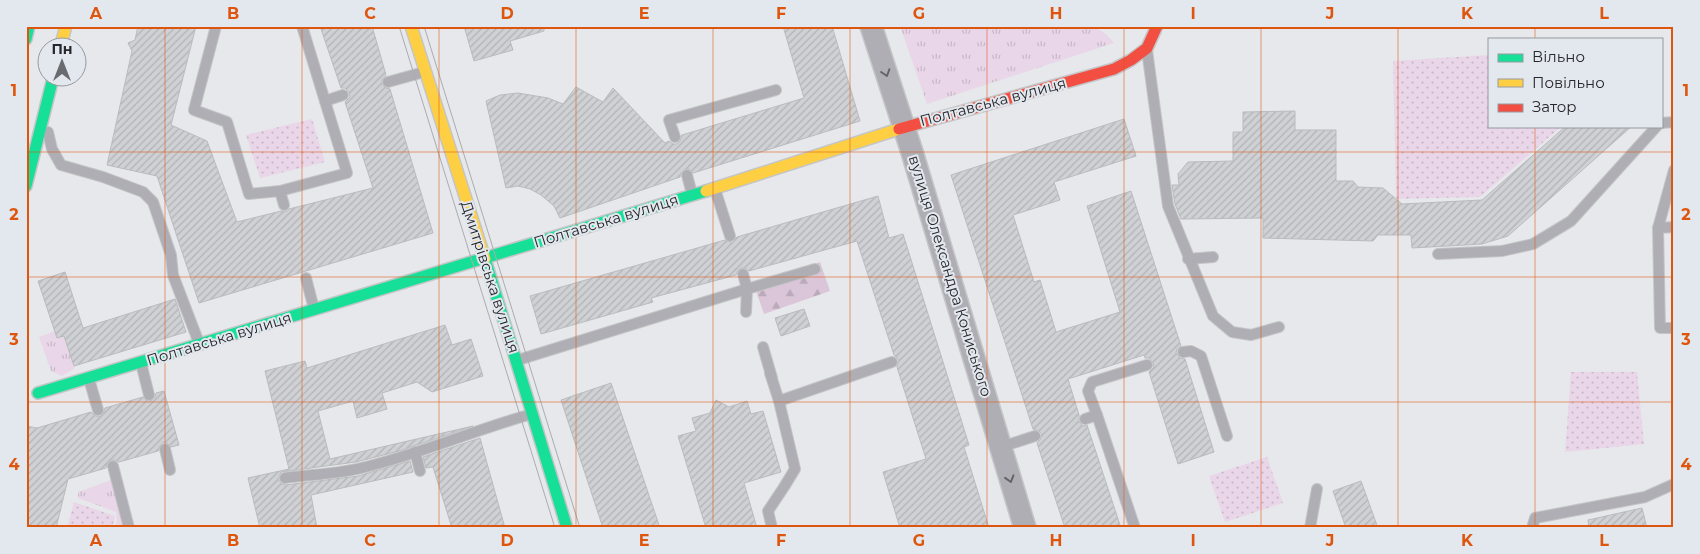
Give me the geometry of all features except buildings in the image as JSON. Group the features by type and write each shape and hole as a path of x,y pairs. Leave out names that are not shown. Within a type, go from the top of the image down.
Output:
{"street":[{"path":"26,39 29,26"},
{"name":"Дмитрівська вулиця","path":"410,26 517,361 567,528"},
{"name":"вулиця Олександра Кониського","path":"871,26 904,127 1025,528"},
{"path":"1147,48 1157,26"},
{"name":"Полтавська вулиця","path":"38,393 692,195 904,127 1114,69 1131,60 1147,48"},
{"path":"26,186 50,88"}],"lane":[{"path":"216,26 194,110 227,122 249,194 280,191 347,173 302,26"},
{"path":"1147,48 1168,206 1212,316 1232,332 1251,335 1279,327"},
{"path":"388,82 425,72"},
{"path":"675,137 669,120 776,90"},
{"path":"325,101 343,95"},
{"path":"47,101 48,134 52,149 61,165 103,177 143,192 153,202 171,255 173,275 200,344"},
{"path":"1438,254 1502,251 1533,244 1571,221 1655,128"},
{"path":"1674,170 1658,228 1660,328 1674,328"},
{"path":"687,175 692,195"},
{"path":"714,188 730,236"},
{"path":"280,191 284,204"},
{"path":"1658,228 1674,227"},
{"path":"1188,258 1212,257"},
{"path":"517,361 815,269"},
{"path":"743,274 747,289 746,312"},
{"path":"306,278 314,310"},
{"path":"763,347 779,400 795,469 768,511 772,528"},
{"path":"1183,352 1192,351 1200,356 1227,436"},
{"path":"141,362 150,395"},
{"path":"779,400 892,362"},
{"path":"1135,528 1088,391 1092,382 1147,365"},
{"path":"88,378 98,410"},
{"path":"284,478 357,469 415,452 500,422 532,414"},
{"path":"1085,419 1097,415"},
{"path":"1001,447 1035,436"},
{"path":"165,449 170,470"},
{"path":"415,452 420,471"},
{"path":"112,466 129,528"},
{"path":"1532,528 1535,518 1645,497 1674,484"},
{"path":"1310,528 1317,489"}],"green space":[{"path":"900,26 1014,26 1017,28 1018,26 1094,26 1107,35 1114,43 927,104"},
{"path":"1488,55 1488,128 1560,128 1480,197 1396,199 1393,61"},
{"path":"312,119 325,162 260,178 246,135"},
{"path":"820,262 830,291 764,314 754,285"},
{"path":"55,331 57,338 64,336 75,368 62,376 51,371 39,337"},
{"path":"1571,372 1637,372 1644,444 1565,452"},
{"path":"1267,457 1283,503 1225,522 1209,476"},
{"path":"111,480 123,528 115,528 116,512 78,498 78,492"},
{"path":"74,502 115,516 112,528 67,528"}],"tram line":[{"path":"399,26 555,528"},
{"path":"424,26 580,528"}],"traffic: fast":[{"path":"26,39 29,26"},
{"path":"26,186 50,88"},
{"path":"38,393 706,191"},
{"path":"485,259 567,528"}],"traffic: slow":[{"path":"63,38 66,26"},
{"path":"411,26 485,259"},
{"path":"706,191 899,129"}],"traffic: jam":[{"path":"899,129 1114,69 1131,60 1147,48 1157,26"}]}
